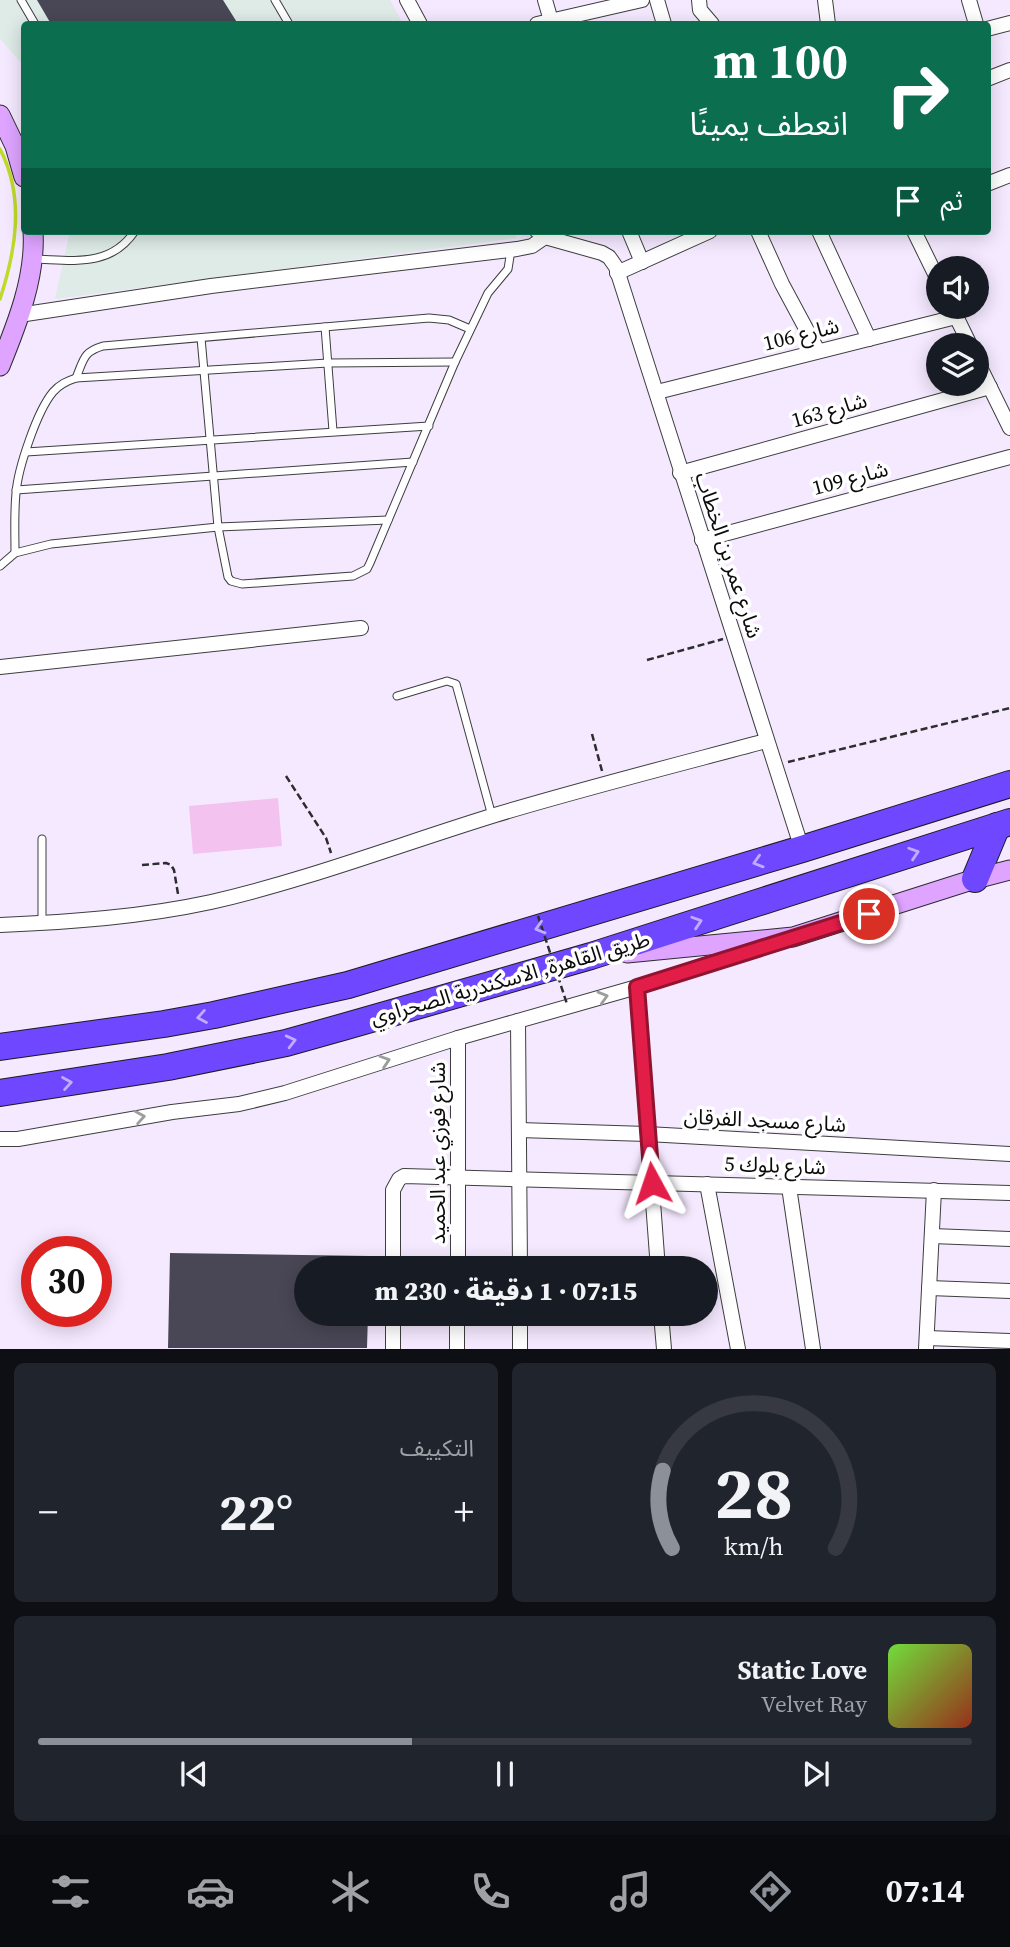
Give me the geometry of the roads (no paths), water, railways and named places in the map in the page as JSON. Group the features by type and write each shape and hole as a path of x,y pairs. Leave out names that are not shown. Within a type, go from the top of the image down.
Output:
{"highway":[{"name":"طريق القاهرة, الاسكندرية الصحراوي","path":"0,1047 164,1024 329,990 1010,784"},
{"name":"طريق القاهرة, الاسكندرية الصحراوي","path":"0,1093 169,1068 286,1043 591,956 1003,824"},
{"path":"975,880 1003,824"}],"street":[{"path":"407,0 418,21"},
{"path":"545,0 547,21"},
{"path":"553,21 607,4 642,0"},
{"path":"657,0 663,21"},
{"path":"699,0 700,10 709,21"},
{"path":"825,0 828,21"},
{"path":"969,0 975,21"},
{"path":"991,28 1010,23"},
{"path":"991,77 1010,70"},
{"path":"0,114 21,167"},
{"path":"991,182 1010,175"},
{"path":"0,366 19,315 32,259 33,235"},
{"path":"19,315 211,286 511,250 532,246 540,235"},
{"path":"544,235 602,253 608,257 617,273 701,235"},
{"path":"631,235 642,262"},
{"path":"760,235 782,284 818,351"},
{"path":"821,235 869,339"},
{"path":"916,235 926,256"},
{"name":"شارع عمر بن الخطاب","path":"617,273 802,849"},
{"name":"شارع 106","path":"657,392 869,339 929,319"},
{"path":"990,387 1010,428"},
{"name":"شارع 163","path":"680,473 990,387"},
{"name":"شارع 109","path":"702,540 1010,457"},
{"path":"0,667 361,628"},
{"path":"0,925 133,914 251,892 492,816 766,740"},
{"path":"975,880 986,870 1010,863"},
{"path":"0,1139 18,1139 172,1112 239,1104 285,1093 458,1038 637,987 1010,870"},
{"path":"591,956 793,936"},
{"path":"637,987 657,1256"},
{"path":"518,1021 520,1256"},
{"name":"شارع فوزي عبد الحميد","path":"458,1038 458,1256"},
{"name":"شارع مسجد الفرقان","path":"519,1130 648,1134 1010,1154"},
{"name":"شارع بلوك 5","path":"393,1256 393,1191 399,1179 404,1176 1010,1193"},
{"path":"707,1184 738,1349"},
{"path":"789,1186 813,1349"},
{"path":"934,1191 926,1343 1010,1341"},
{"path":"932,1236 1010,1239"},
{"path":"929,1288 1010,1291"},
{"path":"393,1326 393,1349"},
{"path":"457,1326 457,1349"},
{"path":"520,1326 520,1349"},
{"path":"663,1326 664,1349"}],"lane":[{"path":"21,0 33,21"},
{"path":"275,0 287,21"},
{"path":"32,259 92,260 119,249 131,235"},
{"path":"201,338 218,527 228,577 242,584 353,576 367,569 470,329 488,293 508,269 511,250"},
{"path":"76,378 86,355 103,346 429,318 449,320 470,329"},
{"path":"324,327 333,431"},
{"path":"15,553 16,490 26,452 38,417 51,394 62,383 76,378 328,363 455,362"},
{"path":"26,452 429,426"},
{"path":"16,490 413,462"},
{"path":"0,566 15,553 51,544 218,527 388,520"},
{"path":"397,696 447,681 456,684 492,816"},
{"path":"42,839 42,923"}],"waterway":[{"path":"0,149 8,167 15,205 14,243 0,299"}]}
